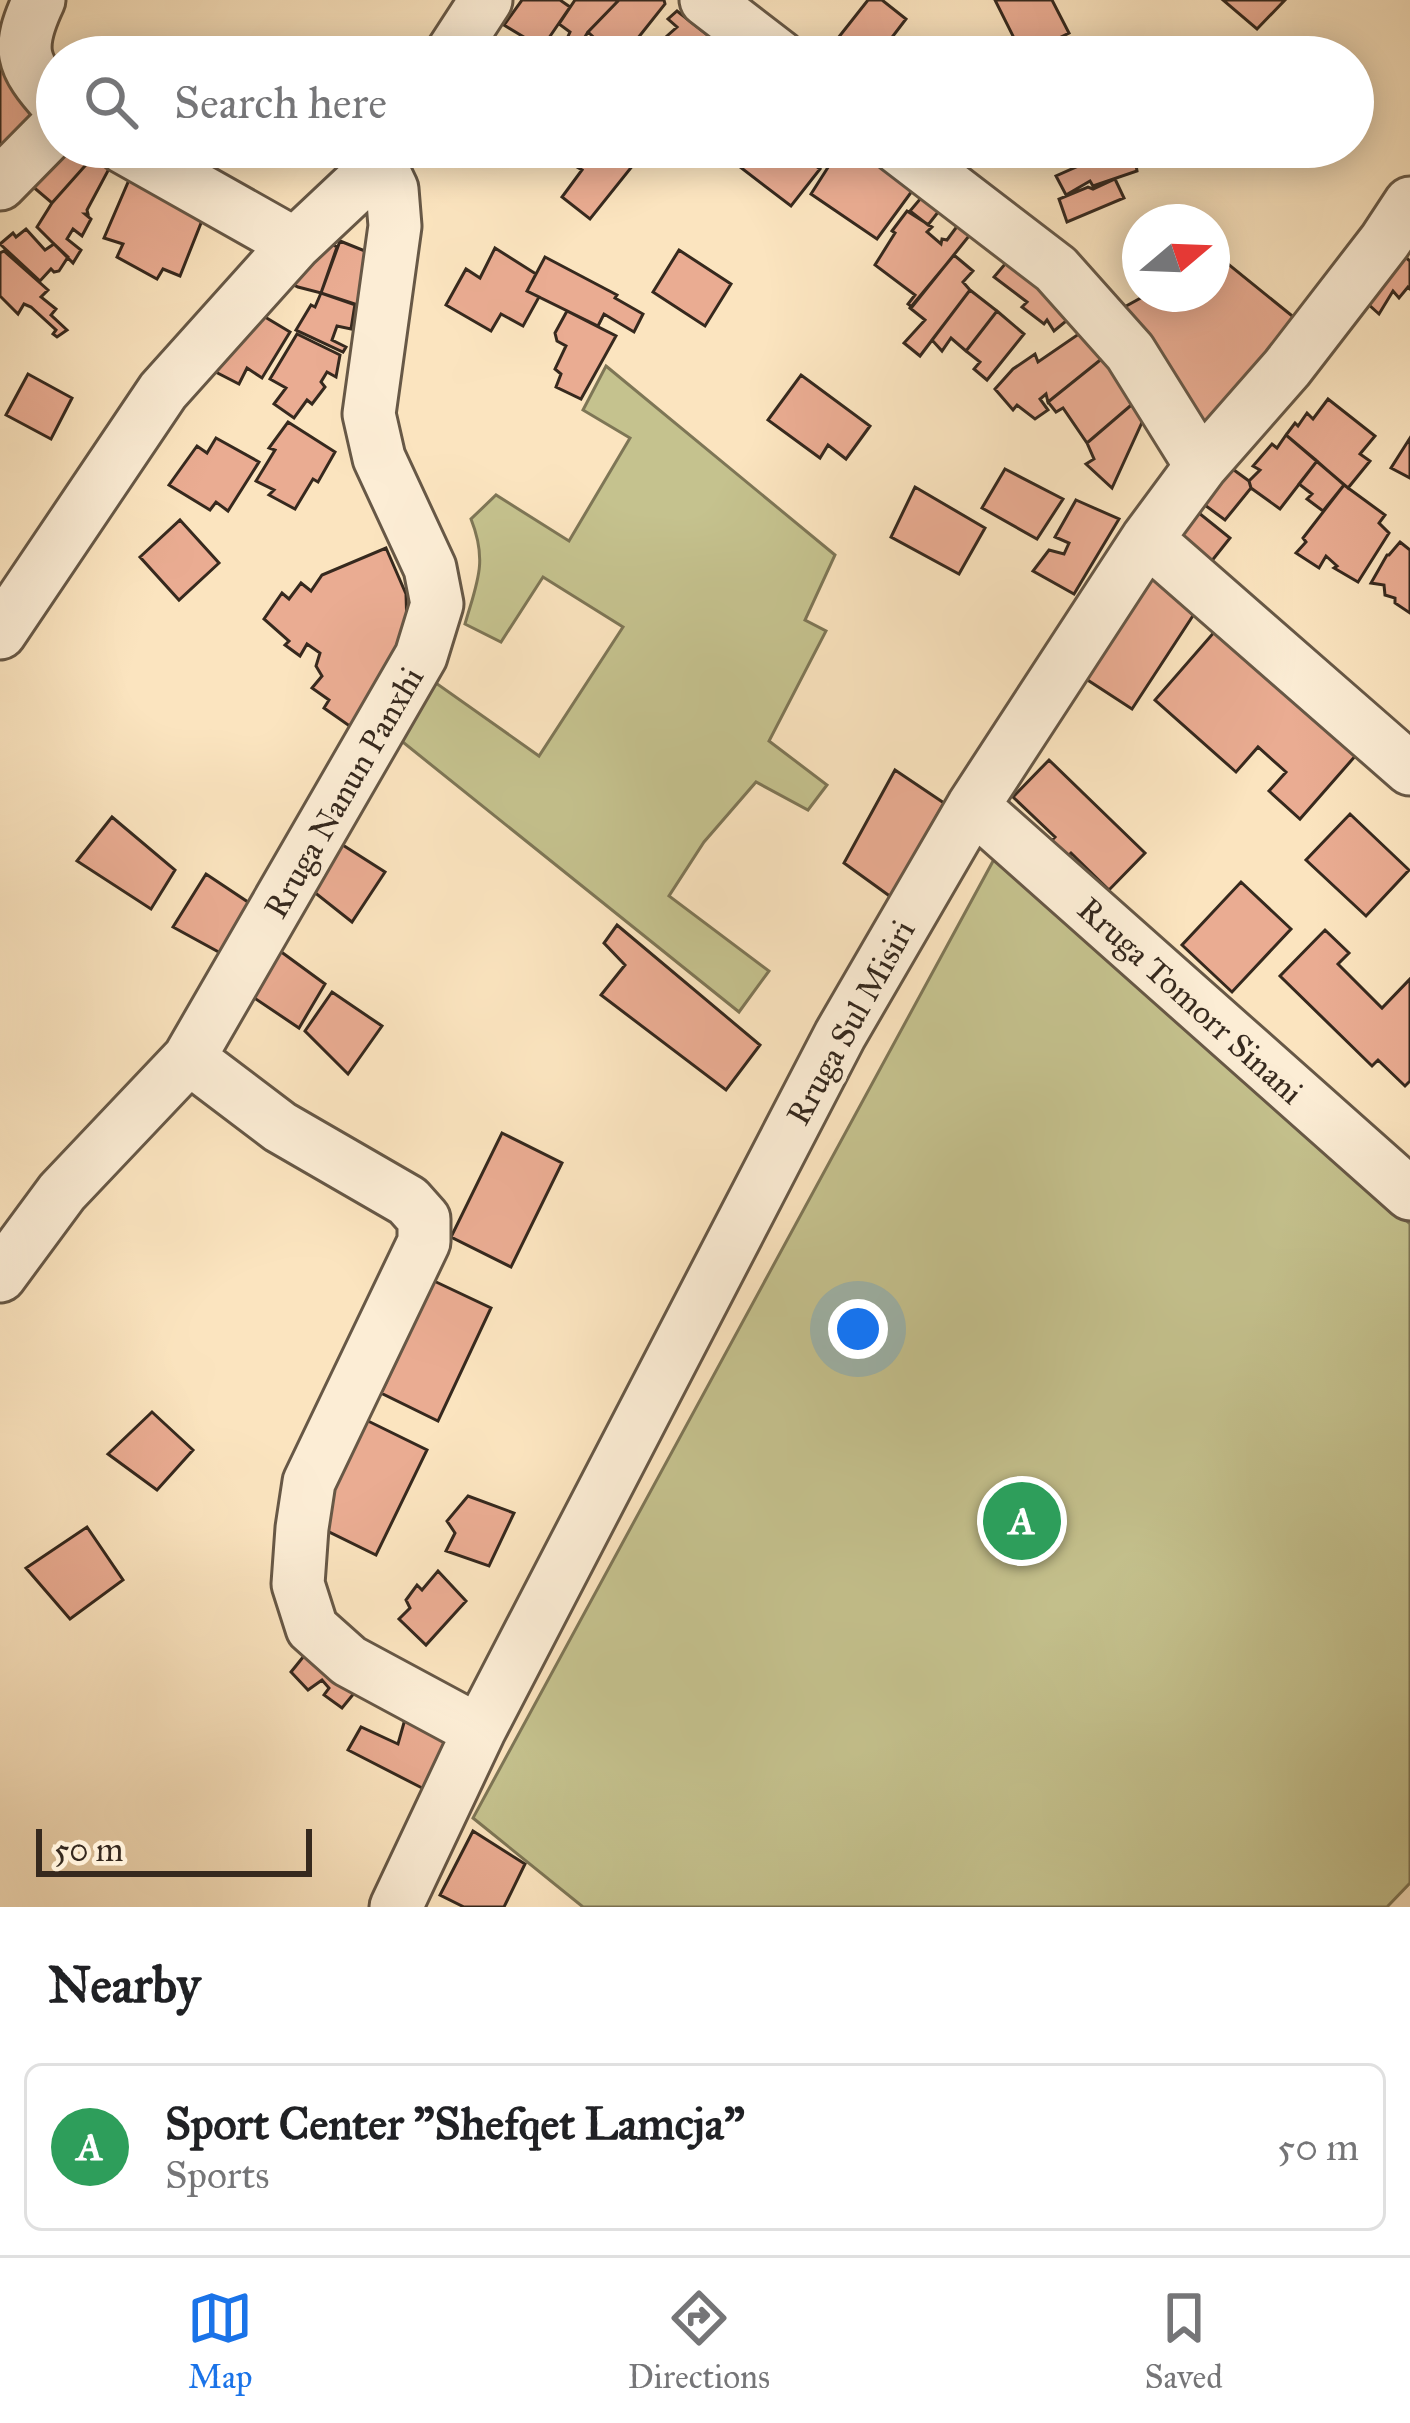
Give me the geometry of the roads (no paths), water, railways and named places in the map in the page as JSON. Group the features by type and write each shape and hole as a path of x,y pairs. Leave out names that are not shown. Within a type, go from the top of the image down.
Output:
{"street":[{"path":"36,78 23,52 26,28 39,0"},
{"path":"462,36 485,0"},
{"path":"706,0 753,36"},
{"path":"0,184 36,147"},
{"path":"160,168 295,244"},
{"path":"0,633 163,391 295,244 373,168"},
{"name":"Rruga Nanun Panxhi","path":"0,1276 62,1192 189,1058 422,656 437,604 430,568 379,458 369,414 395,226 388,168"},
{"path":"924,168 1056,269 1130,352 1201,466"},
{"name":"Rruga Sul Misiri","path":"396,1907 479,1731 840,1035 973,806 1147,539 1201,466 1287,368 1410,203"},
{"path":"1147,539 1410,769"},
{"name":"Rruga Tomorr Sinani","path":"973,806 1399,1165"},
{"path":"189,1058 280,1127 408,1201 424,1219 424,1242 309,1483 298,1584 312,1628 350,1661 479,1731"}],"place":[{"name":"Sport Center \"Shefqet Lamcja\"","path":"1022,1521"}]}
